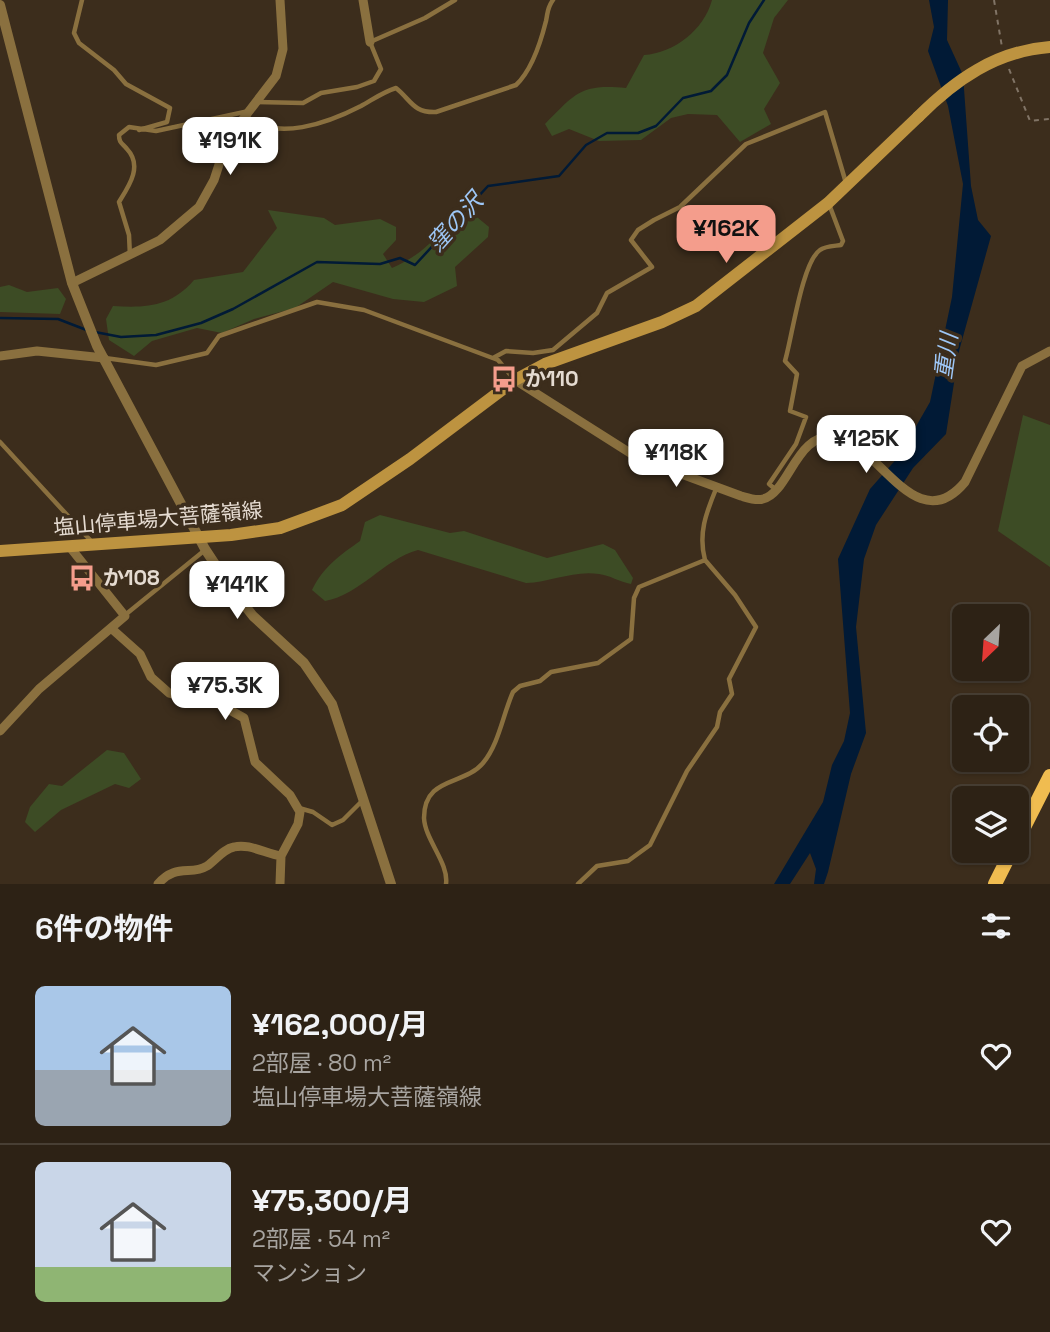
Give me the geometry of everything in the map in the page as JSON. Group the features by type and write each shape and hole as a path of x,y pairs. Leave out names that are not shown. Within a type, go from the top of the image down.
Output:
{"highway":[{"path":"1029,817 1050,776"},
{"path":"995,884 1006,863"}],"main road":[{"name":"塩山停車場大菩薩嶺線","path":"0,551 93,544 202,544 280,528 342,505 410,459 515,380 545,364 662,322 696,306 828,203 943,93 982,66 1023,51 1050,47"}],"street":[{"path":"72,283 130,257 160,240 199,207 214,180 227,140 268,90 281,64 283,49 280,0"},
{"path":"363,0 370,42"},
{"path":"0,5 72,283 97,346 202,544 230,587 253,616 319,681 341,724 391,884"},
{"path":"0,356 37,351 104,358"},
{"path":"515,380 638,458 716,489 754,500 763,499 775,489 810,445 832,436 847,440 913,495 933,501 947,497 960,488 1022,366 1050,351"},
{"path":"0,731 39,689 125,616 69,546"},
{"path":"112,629 140,654 151,677 169,693 219,704 241,714 255,762 290,795 298,808 298,824 281,856 280,884"},
{"path":"158,884 180,869 206,867 235,846 253,847 264,854 281,856"}],"lane":[{"path":"82,0 74,33 79,43 114,70 126,84 170,108 167,122 139,130"},
{"path":"257,102 296,105 321,93 358,87 374,81 382,69 370,42 425,18 455,0"},
{"path":"130,257 129,235 118,202 135,170 130,150 118,137 128,127 156,131 247,113 262,128 284,131 345,114 396,88 406,101 424,113 436,112 516,85 525,75 547,19 546,9 553,0"},
{"path":"493,358 506,351 533,353 554,350 583,327 597,313 607,293 652,267 631,240 638,230 680,207 746,144 825,112 847,186"},
{"path":"775,489 769,484 796,444 806,417 790,411 797,374 785,361 795,325 800,291 816,252 822,248 841,245 843,241 828,203"},
{"path":"104,358 156,365 207,353 219,336 317,302 364,310 493,358 515,380"},
{"path":"0,442 93,544"},
{"path":"578,884 597,866 628,861 650,845 687,771 717,727 720,712 732,694 729,679 757,627 735,595 705,561 701,546 704,517 716,489"},
{"path":"125,616 202,544"},
{"path":"446,884 424,818 433,790 444,782 464,777 483,763 513,692 520,686 540,681 559,669 598,663 631,639 634,598 639,587 705,561"},
{"path":"298,808 313,812 332,825 337,824 365,799"}],"path":[{"path":"994,0 1003,52"},
{"path":"1007,64 1030,121 1050,119"}],"green space":[{"path":"712,0 788,0 774,18 763,53 780,83 764,109 771,124 740,142 717,115 688,114 671,118 641,140 599,141 569,129 552,136 545,124 572,98 588,89 626,88 644,55 666,50 686,38 702,21"},
{"path":"268,210 324,218 335,225 380,219 396,227 396,240 383,254 392,268 427,246 453,214 472,213 489,227 488,237 455,267 457,286 424,302 393,299 333,282 295,308 254,319 222,333 197,328 152,341 134,356 109,340 106,319 113,306 157,304 176,296 194,280 243,272 277,228"},
{"path":"9,285 27,292 58,288 66,299 60,314 0,312 0,287"},
{"path":"1023,415 1050,425 1050,567 998,531"},
{"path":"380,515 450,533 464,531 547,558 603,544 615,550 633,578 631,584 590,573 526,583 418,550 394,561 350,592 325,601 312,590 322,574 360,541 365,522"},
{"path":"107,750 124,753 141,779 129,788 115,784 61,810 35,832 25,822 30,807 49,784 62,786"}],"water":[{"name":"重川","path":"929,0 948,0 947,40 963,75 971,186 978,220 991,236 959,351 946,434 913,468 876,525 864,559 856,627 866,733 851,774 824,884 814,884 816,869 810,853 790,884 774,884 823,802 832,765 844,741 850,713 838,559 870,489 899,456 930,402 952,297 963,184 948,106 928,51 934,27"}],"waterway":[{"name":"窪の沢","path":"95,332 121,337 156,335 201,323 233,309 317,262 380,264 400,258 415,265 488,186 559,176 586,145 607,133 638,133 656,126 683,98 711,91 727,75 749,23 764,0"},
{"name":"窪の沢","path":"0,318 58,319 89,331"}],"place":[{"name":"か110","path":"504,379"},
{"name":"か108","path":"82,578"}]}
